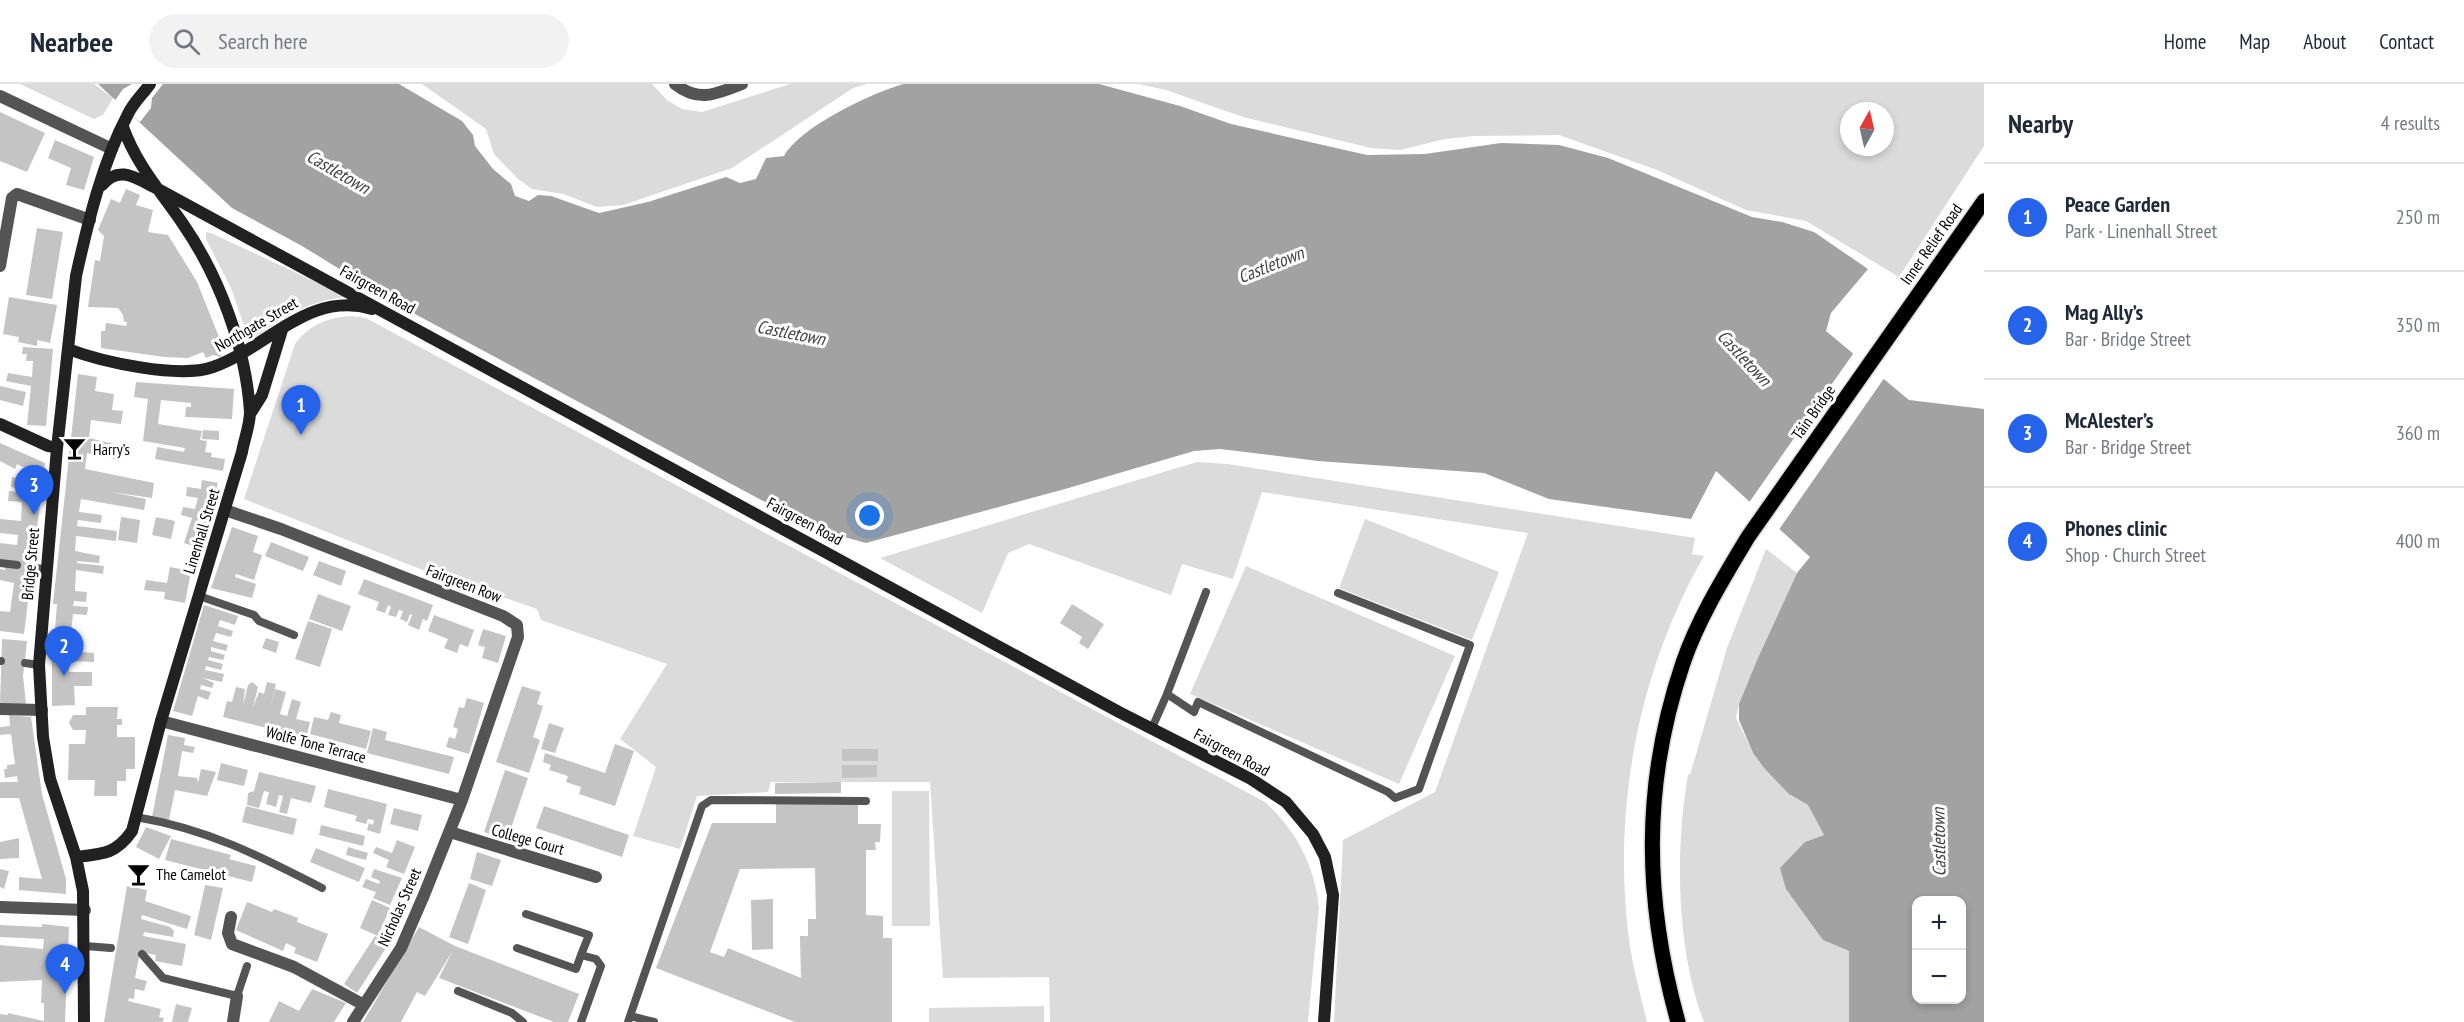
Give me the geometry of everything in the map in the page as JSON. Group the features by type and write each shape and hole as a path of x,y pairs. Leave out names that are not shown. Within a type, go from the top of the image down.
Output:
{"main road":[{"name":"Bridge Street","path":"84,1022 85,910 76,857 51,779 39,664 40,568 57,448 76,276 90,220 112,149 128,113 150,84"},
{"name":"Linenhall Street","path":"76,857 113,851 122,846 132,831 161,721 225,510 250,414 239,353 225,305 184,226 136,158 123,127"},
{"name":"Fairgreen Road","path":"102,184 112,175 120,173 158,189 1152,728 1251,779 1286,802 1313,834 1326,857 1333,895 1324,1022"},
{"name":"Inner Relief Road","path":"1908,308 1984,201"},
{"name":"Northgate Street","path":"68,349 97,360 184,371 213,367 282,330 302,314 325,307 359,305 390,315"},
{"name":"Táin Bridge","path":"1678,1022 1657,927 1651,875 1651,831 1661,752 1684,662 1720,584 1748,537 1908,308"},
{"path":"250,414 262,395 282,330"},
{"path":"0,424 57,448"}],"street":[{"path":"675,84 686,93 699,96 717,94 742,84"},
{"path":"0,96 112,149"},
{"path":"0,266 12,198 17,194 90,220"},
{"name":"Fairgreen Row","path":"225,510 281,529 503,615 517,625 518,637 462,800"},
{"path":"0,709 42,710"},
{"name":"Wolfe Tone Terrace","path":"161,721 462,800"},
{"name":"Nicholas Street","path":"353,1022 401,948 462,800"},
{"name":"College Court","path":"450,832 596,877"},
{"path":"0,907 85,910"},
{"path":"231,917 228,933 232,944 294,968 364,1005"},
{"path":"233,1022 237,996"}],"lane":[{"path":"0,562 16,565"},
{"path":"1152,728 1206,592"},
{"path":"1167,694 1194,712 1198,702 1388,792 1395,798 1419,789 1470,645 1338,593"},
{"path":"199,596 254,615 259,621 294,635"},
{"path":"25,663 39,664"},
{"path":"654,1022 629,1019 702,806 711,800 866,801"},
{"path":"136,817 176,824 225,840 322,888"},
{"path":"517,948 576,969 589,935 526,914"},
{"path":"85,946 111,948"},
{"path":"142,954 163,978 237,996 247,966"},
{"path":"581,955 596,959 601,966 581,1022"},
{"path":"458,991 512,1013 523,1022"}],"shaded area":[{"path":"20,84 94,84 113,98 103,115 94,119"},
{"path":"422,84 652,84 667,100 682,109 702,112 790,84 867,84 853,88 732,168 623,205 597,207 563,194 532,189 518,179 494,154 486,129"},
{"path":"1139,84 1984,84 1984,146 1899,277 1806,221 1746,210 1657,170 1559,135 1474,136 1445,139 1400,150 1371,148 1243,117 1166,90"},
{"path":"206,232 348,297 308,306 287,316 253,338 246,331 231,288 206,239"},
{"path":"352,316 366,318 1265,802 1295,837 1308,863 1317,893 1319,908 1308,1022 1050,1022 1049,977 943,978 930,782 771,782 768,792 697,796 680,849 633,836 656,767 620,739 667,664 541,620 537,609 506,598 493,598 244,499 295,344 300,337 320,323"},
{"path":"1197,462 1228,464 1695,538 1692,554 1704,556 1681,601 1646,696 1627,796 1624,846 1625,897 1630,947 1647,1022 1334,1022 1343,840 1435,792 1528,533 1262,492 1233,579 1182,564 1171,595 1029,544 1008,553 982,613 880,558"},
{"path":"1365,519 1499,572 1472,640 1339,588"},
{"path":"1766,549 1797,573 1757,660 1739,704 1736,718 1753,753 1764,768 1792,796 1808,805 1824,835 1805,842 1823,940 1849,951 1849,1022 1704,1022 1688,963 1683,931 1680,867 1688,774 1690,775 1727,648"},
{"path":"1246,566 1455,656 1399,784 1190,694"},
{"path":"892,791 929,791 930,926 892,926"},
{"path":"1044,1006 1044,1022 929,1022 929,1008"}],"water":[{"name":"Castletown","path":"98,84 399,84 462,121 473,135 475,146 493,169 511,184 515,196 529,201 538,195 551,196 599,213 648,202 726,177 740,183 756,179 766,158 784,156 792,145 805,134 838,112 904,84 1099,84 1180,106 1231,124 1367,155 1425,154 1501,143 1559,145 1608,158 1752,217 1782,222 1814,232 1868,269 1831,313 1826,331 1909,400 1984,409 1984,1022 1849,1022 1849,951 1823,940 1786,889 1780,868 1805,842 1824,835 1808,805 1789,794 1764,768 1753,753 1739,720 1739,704 1757,660 1797,573 1810,557 1716,471 1691,519 1549,499 1484,473 1318,461 1220,449 1194,451 866,543 816,529 400,306 302,246 232,208"}],"pier":[{"path":"132,84 163,84 152,98 151,108 140,122 114,102 123,89"},
{"path":"1855,351 1885,377 1778,531 1748,504"}],"building":[{"path":"0,112 45,133 27,172 0,161"},
{"path":"55,140 94,157 84,190 66,185 71,168 48,158"},
{"path":"126,189 140,195 136,205 153,210 148,232 168,235 197,282 221,342 216,345 218,350 222,351 221,357 213,355 206,358 203,352 188,358 164,357 101,348 101,331 105,331 106,323 126,326 127,322 124,322 123,315 118,308 88,307 95,260 100,261 104,236 98,230 111,199 120,203"},
{"path":"37,228 63,232 52,299 26,295"},
{"path":"9,297 57,305 50,343 37,340 37,346 18,342 19,337 3,334"},
{"path":"23,347 53,349 46,426 27,425 31,386 6,381 8,373 32,377 33,361 26,361 27,354 22,354"},
{"path":"78,374 97,377 95,391 114,394 112,410 123,411 121,424 91,420 89,438 118,445 115,459 87,453 85,469 154,483 152,498 111,492 146,499 144,510 81,499 79,512 102,515 101,523 78,520 77,526 117,531 116,541 76,536 75,551 100,556 99,563 77,561 77,563 104,566 103,574 76,570 75,591 87,592 86,602 74,601 73,606 88,607 87,615 73,614 69,651 94,653 94,662 69,661 69,672 92,672 92,686 74,686 75,705 52,706 52,630 66,630 55,629 57,604 53,604"},
{"path":"136,382 234,389 232,419 185,417 186,407 191,407 191,403 161,400 158,424 202,431 200,440 207,441 205,452 212,453 211,457 225,459 223,471 155,459 157,447 184,452 185,448 143,441 148,399 134,397"},
{"path":"0,386 26,392 23,406 0,400"},
{"path":"203,430 219,431 219,440 202,439"},
{"path":"0,443 45,463 24,634 0,631 0,611 10,612 14,583 0,580 0,569 5,570 5,567 0,560 0,543 17,545 18,535 0,533 0,519 21,521 22,502 8,501 9,491 21,492 22,489 11,487 12,477 23,479 25,468 17,464 15,469 0,461"},
{"path":"202,480 218,483 199,548 184,543 192,518 181,515 183,507 195,509 198,498 186,496 187,487 201,489"},
{"path":"121,517 140,520 137,543 118,540"},
{"path":"156,517 175,521 171,539 152,535"},
{"path":"232,527 258,536 253,552 262,555 254,580 236,574 235,577 256,584 252,598 211,588"},
{"path":"271,542 309,557 303,571 265,556"},
{"path":"319,561 346,571 341,586 313,575"},
{"path":"170,567 191,571 185,603 164,599 165,592 144,590 146,580 167,583"},
{"path":"364,579 433,605 427,621 423,619 419,630 408,625 412,615 410,614 407,622 400,619 403,611 399,610 396,617 388,615 391,607 388,605 385,613 376,610 379,602 358,594"},
{"path":"318,594 351,606 342,631 309,619"},
{"path":"1072,604 1104,624 1088,649 1079,643 1082,637 1060,623"},
{"path":"204,605 238,616 235,625 220,620 218,626 233,631 231,637 216,633 213,641 228,645 226,651 211,647 211,651 225,655 223,660 209,657 208,660 223,664 221,670 206,666 205,670 224,674 222,682 203,678 214,683 212,688 201,685 200,689 211,692 208,700 198,696 192,716 173,711"},
{"path":"434,615 474,630 468,647 460,644 457,653 444,648 448,639 428,631"},
{"path":"308,621 332,629 320,667 295,659"},
{"path":"483,629 506,636 498,663 482,658 485,647 478,645"},
{"path":"266,638 279,642 276,653 262,648"},
{"path":"2,639 27,641 23,676 26,703 24,705 0,705"},
{"path":"252,682 258,687 253,707 259,692 264,694 267,682 276,684 269,711 275,689 286,692 280,714 287,716 292,699 301,702 296,719 310,722 306,738 223,717 227,701 232,702 236,687 245,689 243,705 248,685"},
{"path":"522,686 541,692 537,704 543,706 533,737 540,740 529,773 496,762"},
{"path":"467,698 484,703 469,754 446,747 449,737 455,739 458,729 453,727 459,707 464,708"},
{"path":"86,707 118,707 117,719 122,719 122,725 117,725 117,737 135,737 135,769 126,769 126,781 117,781 117,796 94,796 95,780 68,780 69,744 85,744 86,730 73,730 69,723 73,715 86,715"},
{"path":"331,712 341,715 339,723 371,731 366,749 310,734 314,717 328,720"},
{"path":"9,715 31,717 42,794 66,879 66,894 19,890 19,877 42,879 19,798 0,798 0,782 18,782 17,776 5,778 4,769 7,769 7,765 15,764 11,734 0,735 0,727 10,726"},
{"path":"549,723 564,728 555,753 541,749"},
{"path":"373,728 387,732 385,740 454,757 449,774 367,753"},
{"path":"168,735 185,738 184,745 195,747 193,753 182,751 178,776 197,778 198,783 201,769 216,772 207,796 175,790 169,820 152,817"},
{"path":"615,744 634,751 615,806 579,794 581,787 566,782 568,776 549,770 551,765 543,762 545,753 605,773"},
{"path":"842,749 878,749 878,761 842,761"},
{"path":"221,763 248,770 244,786 217,780"},
{"path":"842,765 877,765 877,777 842,778"},
{"path":"505,770 528,778 507,840 484,832"},
{"path":"259,772 316,786 311,803 291,798 287,814 279,812 283,796 279,795 276,807 266,804 269,792 264,791 259,808 247,805 248,793 254,791"},
{"path":"841,782 841,793 775,794 775,783"},
{"path":"328,789 387,804 380,834 367,830 369,823 373,825 374,820 368,819 366,824 355,821 357,816 324,807"},
{"path":"776,804 858,804 858,824 881,824 880,842 875,842 876,850 866,850 866,915 883,916 883,938 892,938 892,1022 795,1022 656,968 712,823 776,823","holes":["815,868 816,919 808,919 808,936 800,936 801,978 728,948 724,957 710,952 740,869"]},
{"path":"246,806 297,819 293,835 242,822"},
{"path":"544,806 629,835 622,857 536,828"},
{"path":"394,808 422,815 418,831 390,824"},
{"path":"321,825 365,836 363,846 319,835"},
{"path":"146,827 171,836 159,859 136,847"},
{"path":"19,838 19,858 0,859 0,842"},
{"path":"171,839 231,855 229,859 256,866 252,882 165,860"},
{"path":"397,840 415,847 404,874 386,867 389,860 373,853 376,847 392,853"},
{"path":"348,847 368,853 366,860 346,855"},
{"path":"316,848 365,868 359,882 310,862"},
{"path":"477,852 501,860 492,886 470,879"},
{"path":"0,869 9,871 4,889 0,887"},
{"path":"374,869 402,878 390,905 373,898 376,892 362,887 366,879 379,884 380,881 371,877"},
{"path":"469,883 486,890 468,944 449,937"},
{"path":"205,885 223,888 211,940 194,935"},
{"path":"127,886 147,890 145,901 191,916 187,929 142,915 141,919 170,927 174,931 173,937 144,932 143,936 186,944 182,966 155,961 156,955 140,952 135,978 147,981 144,991 135,989 134,999 129,998 128,1001 161,1009 159,1017 164,1018 163,1022 104,1022"},
{"path":"773,899 773,949 752,950 751,900"},
{"path":"372,900 390,908 378,936 360,928"},
{"path":"247,902 272,912 274,909 298,918 297,922 328,934 317,962 294,953 296,948 286,943 283,951 236,930"},
{"path":"42,924 69,927 65,1022 0,1022 0,1014 8,1015 8,1013 44,1021 44,1003 41,1003 42,980 0,982 0,945 43,949 44,939 0,937 0,925 42,927"},
{"path":"419,927 455,946 579,994 568,1022 554,1022 439,978 452,952 425,996 417,992 401,1022 363,1022"},
{"path":"375,936 388,945 357,993 344,984"},
{"path":"312,989 346,1003 334,1022 269,1022 279,1001 299,1011"},
{"path":"176,1004 192,1008 188,1022 172,1022"}],"place":[{"name":"Peace Garden","path":"301,435"},
{"name":"Harry’s","path":"75,449"},
{"name":"McAlester’s","path":"34,515"},
{"name":"Mag Ally’s","path":"64,676"},
{"name":"The Camelot","path":"138,874"},
{"name":"Phones clinic","path":"65,994"}]}
